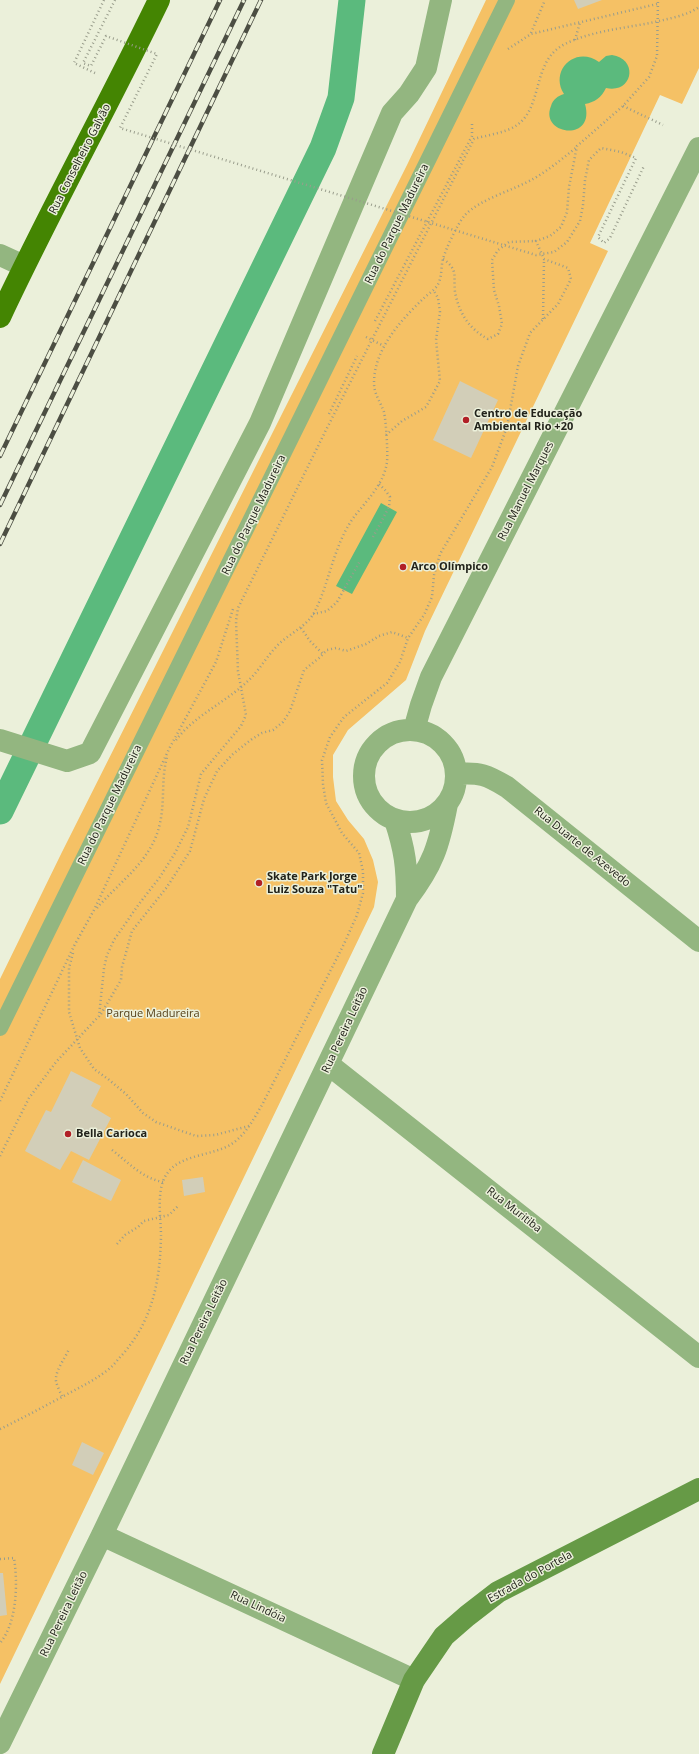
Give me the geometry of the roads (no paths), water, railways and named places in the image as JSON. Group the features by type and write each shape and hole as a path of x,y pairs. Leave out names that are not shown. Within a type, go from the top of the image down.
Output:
{"main road":[{"name":"Rua Conselheiro Galvão","path":"0,317 24,266 119,84 159,0"},
{"name":"Estrada do Portela","path":"383,1754 414,1680 444,1636 467,1616 498,1592 699,1488"}],"street":[{"path":"3,741 67,761 90,753 260,423 392,113 409,94 426,68 440,0"},
{"name":"Rua Manuel Marques","path":"414,730 420,704 431,677 699,148"},
{"path":"0,255 24,266"},
{"path":"414,730 427,733 439,740 451,755 456,774 455,790 447,804 437,814 424,821 410,823 395,820 382,814 372,803 365,789 364,774 367,759 374,746 385,737 399,731 414,730"},
{"name":"Rua Duarte de Azevedo","path":"456,774 476,772 490,777 507,787 699,941"},
{"name":"Rua Pereira Leitão","path":"0,1744 102,1535 407,899 423,877 437,851 447,804"},
{"name":"Rua Pereira Leitão","path":"395,820 403,845 407,869 407,899"},
{"name":"Rua Muritiba","path":"328,1064 699,1357"},
{"name":"Rua Lindóia","path":"102,1535 414,1680"}],"lane":[{"name":"Rua do Parque Madureira","path":"0,1028 507,0"}],"waterway":[{"path":"0,811 323,148 341,98 352,0"}],"railway":[{"path":"0,456 220,0"},
{"path":"0,505 244,0"},
{"path":"0,544 261,0"}],"place":[{"name":"Centro de Educação Ambiental Rio +20","path":"466,420"},
{"name":"Arco Olímpico","path":"403,567"},
{"name":"Skate Park Jorge Luiz Souza \"Tatu\"","path":"259,883"},
{"name":"Bella Carioca","path":"68,1134"}],"park label":[{"name":"Parque Madureira","path":"153,1014"}]}
